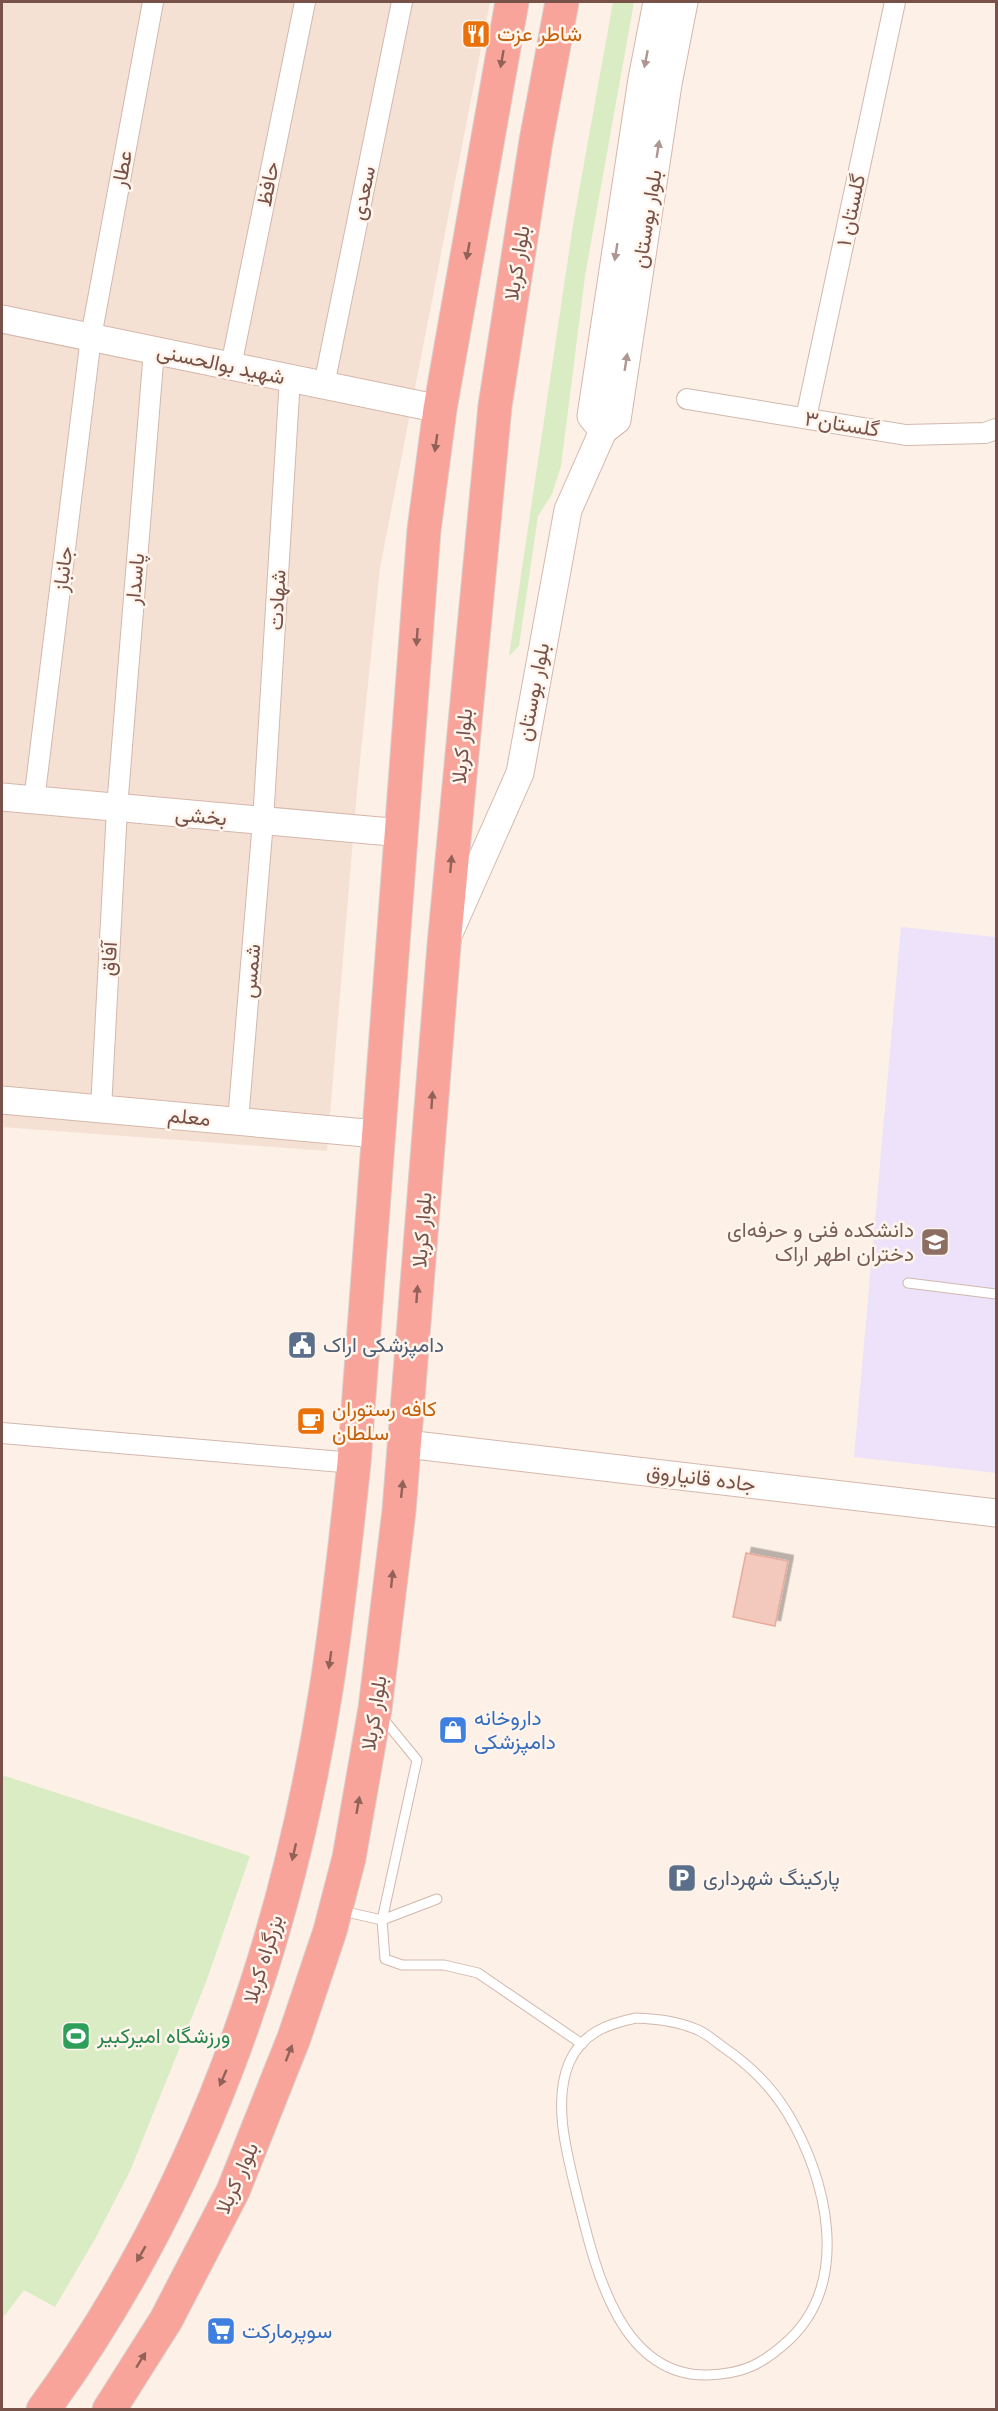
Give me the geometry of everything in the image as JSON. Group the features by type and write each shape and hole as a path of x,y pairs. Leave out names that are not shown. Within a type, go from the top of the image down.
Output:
{"highway":[{"path":"354,1463 424,530 440,409 512,2"},
{"name":"بلوار کربلا","path":"109,2409 166,2320 233,2191 294,2038 335,1910 349,1858 388,1622 406,1444 444,945 495,406 536,141 562,2"},
{"name":"بزرگراه کربلا","path":"43,2409 105,2317 149,2239 191,2155 227,2071 262,1966 292,1858 326,1691 354,1463"}],"street":[{"name":"عطار","path":"91,338 153,2"},
{"name":"حافظ","path":"231,366 305,2"},
{"name":"سعدی","path":"324,385 402,2"},
{"name":"بلوار بوستان","path":"603,431 591,416 642,80 657,2"},
{"name":"بلوار بوستان","path":"444,945 519,773 568,510 603,431 617,420 668,84 684,2"},
{"name":"گلستان ۱","path":"806,418 895,2"},
{"name":"شهید بوالحسنی","path":"2,319 440,409"},
{"name":"جانباز","path":"34,801 91,338"},
{"name":"پاسدار","path":"117,808 154,350"},
{"name":"شهادت","path":"264,821 290,378"},
{"name":"گلستان۳","path":"687,399 906,435 985,433 996,429"},
{"name":"بخشی","path":"2,797 402,833"},
{"name":"آفاق","path":"101,1109 117,808"},
{"name":"شمس","path":"238,1122 264,821"},
{"name":"معلم","path":"2,1100 377,1134"},
{"path":"2,1433 354,1463"},
{"name":"جاده قانیاروق","path":"406,1444 996,1513"}],"lane":[{"path":"908,1283 996,1294"},
{"path":"375,1709 417,1760 382,1920 385,1959 402,1965 444,1965 478,1973 582,2044"},
{"path":"335,1910 382,1920 437,1899"},
{"path":"636,2018 664,2019 700,2031 761,2079 788,2114 823,2200 828,2252 822,2288 803,2325 767,2360 728,2375 687,2375 662,2365 637,2344 609,2304 593,2262 570,2168 563,2121 564,2082 570,2062 582,2044 593,2032 609,2024 636,2018"}],"shaded area":[{"path":"2,2 490,2 380,568 357,791 327,1151 2,1127"},
{"name":"دانشکده فنی و حرفه‌ای دختران اطهر اراک","path":"901,927 994,937 996,933 996,1473 854,1457"}],"green space":[{"path":"613,2 634,2 585,276 561,466 552,494 538,516 519,646 509,656 573,225"},
{"name":"ورزشگاه امیرکبیر","path":"2,1775 250,1856 206,1982 130,2171 95,2239 55,2307 24,2290 2,2319"}],"building":[{"path":"746,1553 788,1561 775,1626 733,1617"}],"place":[{"name":"شاطر عزت","path":"476,34"},
{"name":"دانشکده فنی و حرفه‌ای دختران اطهر اراک","path":"935,1242"},
{"name":"دامپزشکی اراک","path":"302,1345"},
{"name":"کافه رستوران سلطان","path":"311,1421"},
{"name":"داروخانه دامپزشکی","path":"453,1730"},
{"name":"پارکینگ شهرداری","path":"682,1878"},
{"name":"ورزشگاه امیرکبیر","path":"76,2036"},
{"name":"سوپرمارکت","path":"221,2331"}]}
